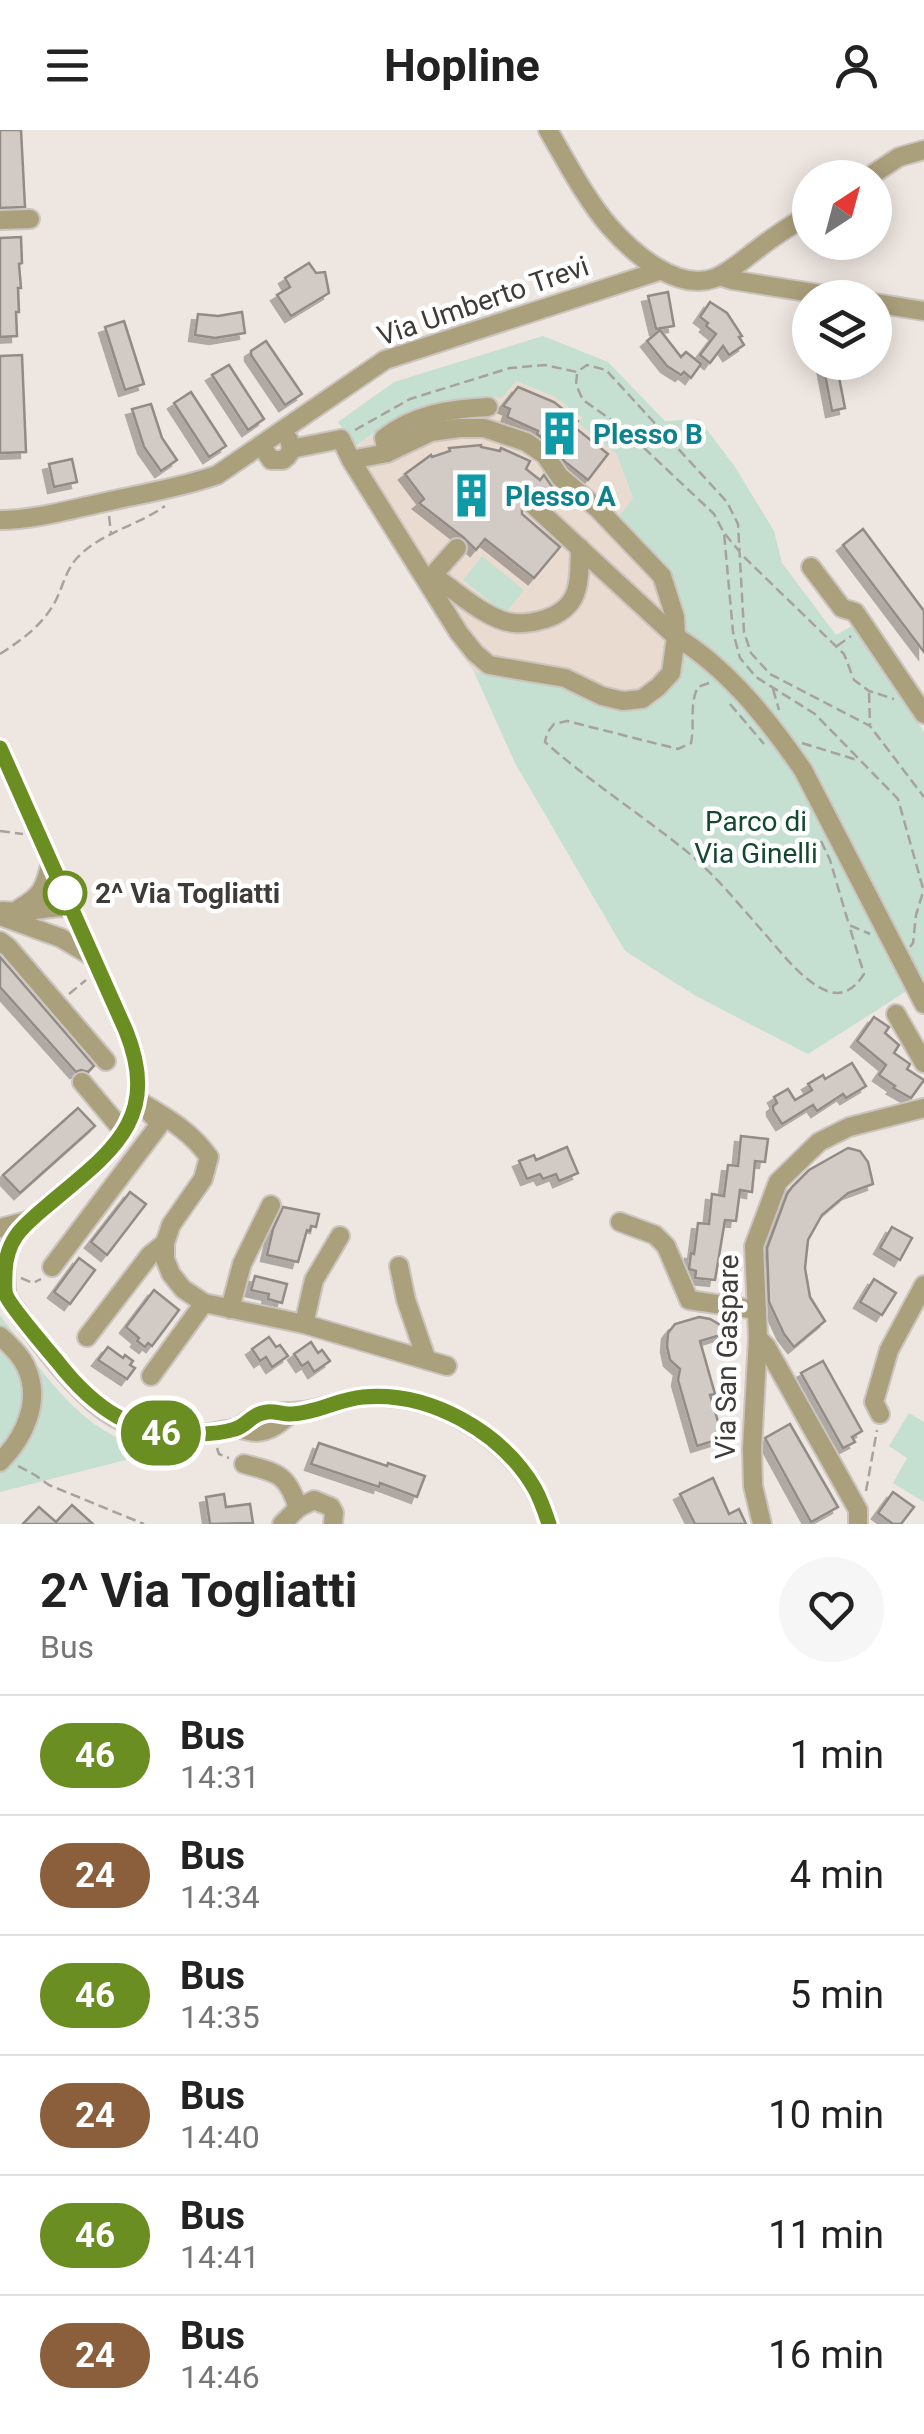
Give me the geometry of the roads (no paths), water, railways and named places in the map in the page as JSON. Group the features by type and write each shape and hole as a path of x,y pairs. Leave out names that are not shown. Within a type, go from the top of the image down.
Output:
{"street":[{"path":"548,130 610,227 659,271 691,280 720,276 792,225"},
{"path":"892,162 924,150"},
{"path":"0,220 30,218"},
{"name":"Via Umberto Trevi","path":"0,520 50,514 217,475 266,452 282,430 385,360 659,271"},
{"path":"720,276 792,290"},
{"path":"892,306 924,311"},
{"path":"387,452 384,438 401,425 447,409 488,406"},
{"name":"Via Umberto Trevi","path":"266,452 283,460 291,449 387,452 432,432 459,428 484,428 526,442 545,456 560,476 662,576 676,617 676,637"},
{"path":"282,430 291,449"},
{"path":"346,450 430,578 459,633 489,666 565,678 602,696 623,701 642,699 672,673 676,637"},
{"path":"534,506 676,637 691,645 729,679 775,745 803,770 924,1004"},
{"path":"430,578 456,548"},
{"path":"430,578 493,616 512,624 533,622 558,614 576,597 580,548"},
{"path":"811,567 842,608 855,612 922,710"},
{"path":"0,748 136,1054 138,1074 133,1115 115,1146 10,1232 3,1292 68,1376 106,1412 131,1424 176,1435 213,1434 238,1428 252,1416 271,1411 290,1414 362,1397 403,1399 462,1419 492,1440 518,1465 536,1490 549,1524"},
{"path":"4,913 34,900 45,886 51,861"},
{"path":"4,913 71,907"},
{"path":"28,926 63,920 71,907"},
{"path":"4,913 61,938 96,963"},
{"path":"0,942 106,1061"},
{"path":"896,1014 924,1063"},
{"path":"82,1082 124,1132"},
{"path":"137,1100 181,1126 209,1157 203,1178 171,1225 165,1242 165,1259 183,1289 204,1304 304,1324 447,1366"},
{"path":"52,1267 160,1124 137,1100"},
{"name":"Via San Gaspare","path":"762,1524 753,1486 758,1338 754,1246 778,1182 819,1142 849,1127 924,1108"},
{"path":"230,1309 242,1264 271,1206"},
{"path":"620,1222 656,1235 666,1246 689,1300 757,1310"},
{"path":"304,1324 314,1280 340,1236"},
{"path":"87,1337 150,1254 165,1242"},
{"path":"399,1266 426,1358"},
{"path":"880,1414 874,1402 889,1350 924,1285"},
{"path":"151,1376 204,1304"},
{"path":"0,1336 26,1365 32,1388 31,1412 2,1461"},
{"path":"758,1338 766,1346 858,1517"},
{"path":"244,1464 276,1472 292,1488 298,1508"},
{"path":"282,1524 298,1508 314,1500 332,1507 333,1524"}],"place":[{"name":"Plesso B","path":"560,434"},
{"name":"Plesso A","path":"472,496"},
{"name":"2^ Via Togliatti","path":"65,893"}],"park label":[{"name":"Parco di Via Ginelli","path":"756,837"}]}
